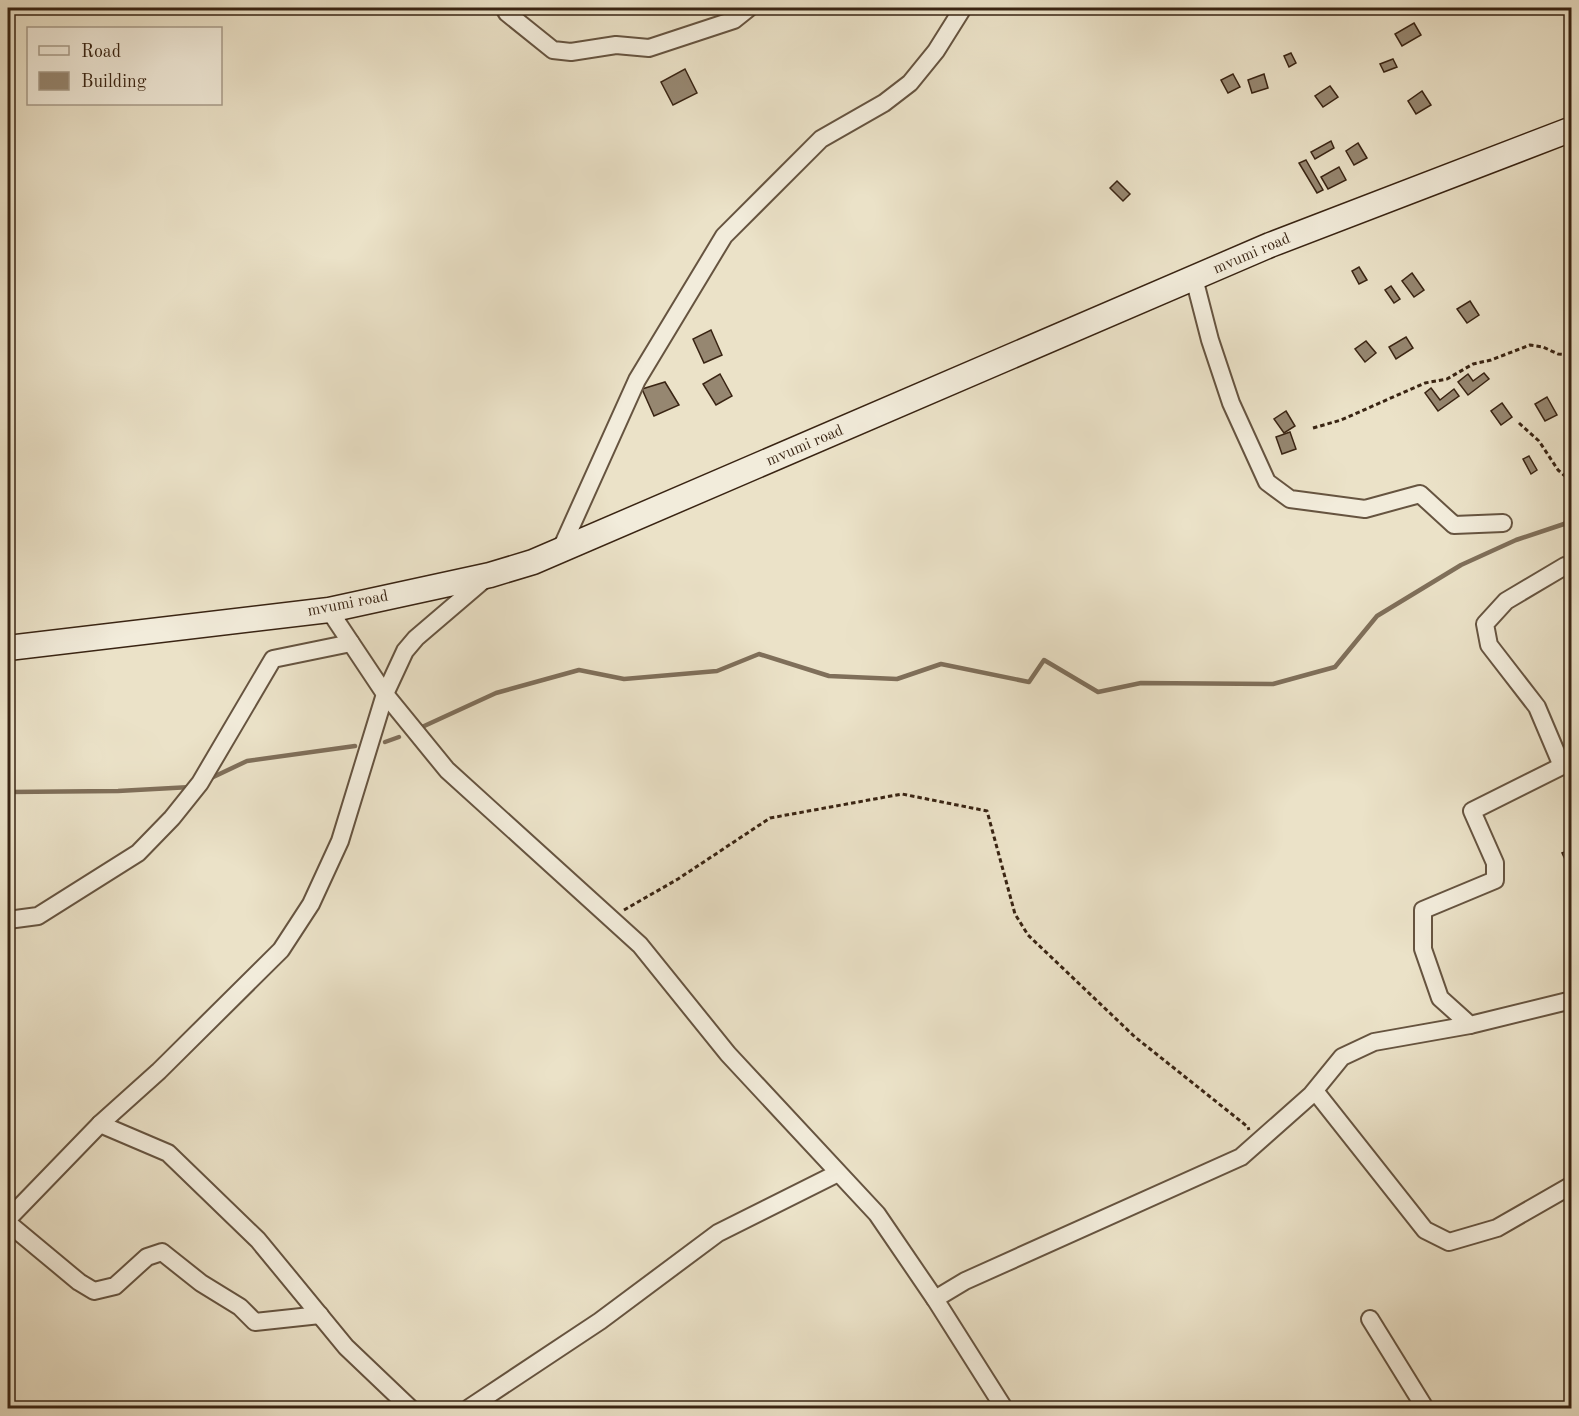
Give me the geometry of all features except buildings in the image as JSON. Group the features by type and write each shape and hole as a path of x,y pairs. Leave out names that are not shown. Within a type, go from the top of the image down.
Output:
{"street":[{"path":"504,8 507,13 553,50 571,52 616,45 649,48 734,20 749,8"},
{"path":"560,551 637,380 724,236 822,139 885,103 910,83 936,51 963,8"},
{"name":"mvumi road","path":"8,648 329,610 490,575 533,562 1270,245 1572,129"},
{"path":"1194,278 1210,340 1231,403 1267,482 1290,499 1365,509 1420,494 1454,525 1503,523"},
{"path":"1470,1025 1440,998 1423,949 1423,910 1495,879 1495,863 1472,810 1562,766 1537,707 1489,645 1485,624 1506,601 1565,566 1572,566"},
{"path":"320,1315 255,1322 240,1307 201,1283 162,1252 147,1257 115,1286 94,1291 79,1282 8,1221 100,1124 159,1071 281,950 311,904 340,841 385,694 405,651 416,638 490,575"},
{"path":"329,610 385,694 447,770 640,945 728,1054 877,1214 935,1299 1004,1408"},
{"path":"8,920 38,916 138,853 172,818 200,783 273,659 351,643"},
{"path":"935,1299 965,1281 1240,1157 1315,1091 1342,1057 1374,1042 1470,1025 1572,1000"},
{"path":"1315,1091 1425,1230 1449,1242 1497,1228 1572,1185"},
{"path":"100,1124 168,1153 258,1240 346,1347 410,1408"},
{"path":"469,1408 600,1321 718,1233 838,1173"},
{"path":"1370,1319 1425,1408"}],"path":[{"path":"1313,428 1341,420 1405,390 1447,379 1473,364 1491,360 1530,345 1543,346 1558,354 1572,355"},
{"path":"1519,423 1539,441 1558,470 1572,482"},
{"path":"1572,707 1569,715 1572,737"},
{"path":"610,917 678,879 770,818 902,794 987,811 1016,914 1028,934 1135,1037 1248,1127 1254,1147"}],"waterway":[{"path":"422,727 496,693 579,670 624,679 717,671 759,654 829,676 897,679 941,664 1029,682 1044,660 1098,692 1141,683 1273,684 1335,667 1377,616 1461,565 1516,540 1564,524 1572,516"},
{"path":"385,742 399,737"},
{"path":"209,779 247,761 355,746"},
{"path":"8,792 118,791 191,787"}]}
